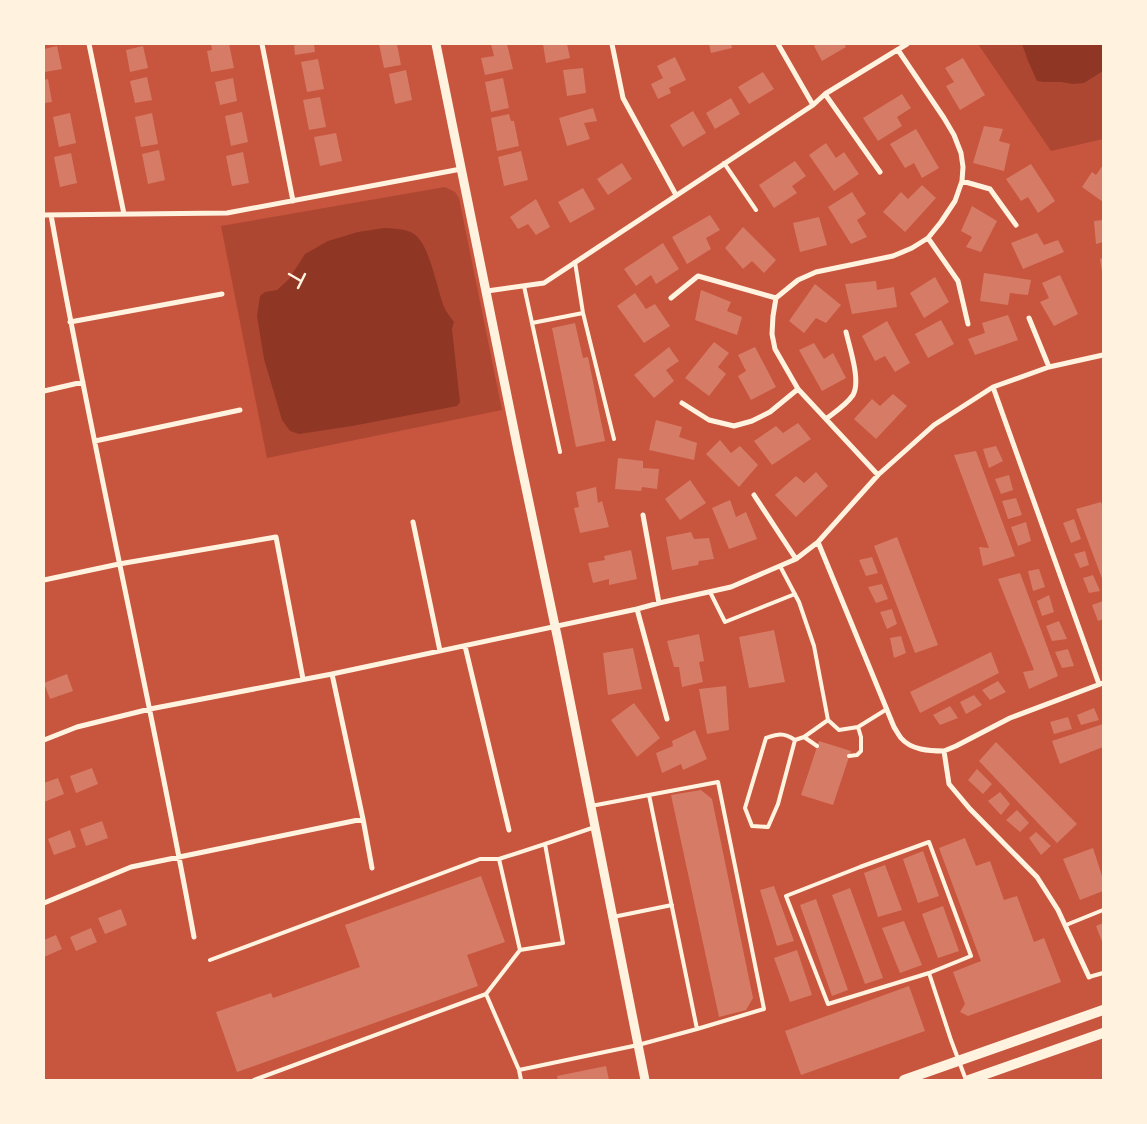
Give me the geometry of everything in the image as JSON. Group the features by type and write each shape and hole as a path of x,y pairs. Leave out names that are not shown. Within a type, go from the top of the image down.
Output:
{"main road":[{"path":"904,1080 1103,1010"},
{"path":"968,1080 1103,1032"}],"street":[{"path":"89,44 124,214"},
{"path":"262,44 293,201"},
{"path":"436,44 555,626 645,1080"},
{"path":"612,44 623,98 676,195"},
{"path":"778,44 812,105"},
{"path":"487,291 544,283 812,105 825,94 907,44"},
{"path":"878,475 798,389 775,349 772,334 776,298 798,280 816,272 893,256 912,248 928,238 955,201 962,181 961,153 954,135 898,50"},
{"path":"825,94 880,172"},
{"path":"44,215 226,213 461,169"},
{"path":"962,181 990,188 1016,225"},
{"path":"51,215 70,322 180,856 194,937"},
{"path":"928,238 958,281 968,324"},
{"path":"671,298 698,276 776,298"},
{"path":"70,322 222,294"},
{"path":"1029,318 1049,367"},
{"path":"826,419 844,405 853,394 856,385 846,332"},
{"path":"44,740 77,727 150,709 332,674 731,588 796,558 818,542 878,475 934,425 993,386 1049,367 1103,355"},
{"path":"44,390 83,382"},
{"path":"818,542 894,727 902,739 912,746 928,751 944,751 1010,718 1101,684 993,386"},
{"path":"682,403 709,420 734,426 752,421 770,412 798,389"},
{"path":"95,441 240,410"},
{"path":"754,496 796,558"},
{"path":"643,515 659,603"},
{"path":"413,522 440,651"},
{"path":"44,580 119,564 276,537 303,679"},
{"path":"637,609 667,719"},
{"path":"465,646 509,830"},
{"path":"332,674 372,868"},
{"path":"944,751 949,784 970,809 1037,877 1066,925 1089,977"},
{"path":"44,903 131,866 363,818"}],"lane":[{"path":"724,163 756,210"},
{"path":"575,262 583,313 614,439"},
{"path":"524,286 560,452"},
{"path":"532,324 583,313"},
{"path":"780,566 799,602 814,646 828,720 839,730 858,726 887,709"},
{"path":"710,592 725,622 795,594"},
{"path":"795,740 804,737 828,720"},
{"path":"849,756 857,755 861,751 861,736 858,726"},
{"path":"778,734 789,736 795,740 778,804 768,827 752,826 745,808 766,738 778,734"},
{"path":"804,737 817,746"},
{"path":"519,1070 638,1045 764,1009 718,782 591,806"},
{"path":"649,796 697,1029"},
{"path":"210,960 480,859 500,859 595,827"},
{"path":"929,842 971,956 929,973 828,1004 786,896 929,842"},
{"path":"254,1080 486,994 520,950 563,943 545,844"},
{"path":"500,859 520,950"},
{"path":"612,917 672,905"},
{"path":"1066,925 1103,910"},
{"path":"929,973 951,1040 968,1080"},
{"path":"1089,977 1103,973"},
{"path":"486,994 519,1070 521,1080"}],"path":[{"path":"289,274 301,281"},
{"path":"298,288 305,274"}],"shaded area":[{"path":"978,44 1103,44 1103,139 1051,151"},
{"path":"1022,44 1103,44 1103,71 1084,83 1037,81"},
{"path":"445,187 455,192 459,198 502,410 267,458 221,226"},
{"path":"384,228 411,232 420,239 429,257 445,309 454,322 452,329 460,402 457,406 352,426 299,434 290,431 282,420 264,359 257,316 260,296 265,292 277,290 289,279 305,254 328,241 358,232"}],"building":[{"path":"211,44 229,44 234,68 211,72 207,51 212,50"},
{"path":"297,44 314,44 315,52 295,55 294,46"},
{"path":"379,44 397,44 401,65 384,68"},
{"path":"491,44 507,44 513,69 485,75 481,58 494,56"},
{"path":"543,44 567,44 570,58 546,63"},
{"path":"709,44 731,44 732,48 711,53"},
{"path":"817,44 844,44 846,47 822,61 814,46"},
{"path":"57,46 62,69 45,72 44,49"},
{"path":"143,46 148,68 130,72 126,50"},
{"path":"675,57 686,80 669,88 671,93 658,99 651,84 663,78 657,66"},
{"path":"963,58 985,95 960,110 946,86 954,82 945,68"},
{"path":"318,59 324,89 307,92 301,62"},
{"path":"583,68 586,93 567,96 563,70"},
{"path":"406,70 412,100 395,104 389,74"},
{"path":"763,72 774,89 749,104 738,87"},
{"path":"147,77 152,100 135,103 130,81"},
{"path":"233,78 237,101 220,105 215,82"},
{"path":"503,78 509,108 491,112 485,82"},
{"path":"48,79 52,102 44,103 44,80"},
{"path":"902,94 911,108 897,117 902,126 878,141 863,118"},
{"path":"320,97 326,127 309,130 303,100"},
{"path":"731,98 740,114 715,129 706,113"},
{"path":"593,108 597,121 584,123 590,139 567,146 559,118"},
{"path":"693,111 706,133 683,147 670,125"},
{"path":"242,112 248,142 231,146 225,116"},
{"path":"70,113 76,143 59,147 53,117"},
{"path":"152,113 158,144 141,147 135,117"},
{"path":"509,114 511,121 514,121 519,146 497,151 491,118"},
{"path":"984,126 1003,129 999,141 1010,144 1004,171 973,163"},
{"path":"916,129 939,168 922,178 914,163 905,168 890,144"},
{"path":"336,133 342,161 320,166 314,137"},
{"path":"826,143 836,158 844,152 859,174 834,191 809,155"},
{"path":"159,150 165,180 148,184 142,154"},
{"path":"521,151 528,180 504,186 498,157"},
{"path":"243,152 249,183 232,186 226,156"},
{"path":"71,153 77,183 60,187 54,157"},
{"path":"795,161 806,176 792,186 797,193 774,208 759,185"},
{"path":"622,163 632,179 608,195 597,179"},
{"path":"1031,164 1055,201 1038,213 1028,197 1021,201 1006,179"},
{"path":"1103,165 1103,202 1082,187 1092,172 1096,175"},
{"path":"922,185 936,198 905,232 883,212 901,192 908,199"},
{"path":"583,188 595,209 570,223 558,202"},
{"path":"852,192 866,214 857,220 867,237 851,244 828,207"},
{"path":"536,199 550,227 536,235 528,224 518,229 510,217"},
{"path":"972,206 997,221 981,252 966,247 972,237 961,231"},
{"path":"710,215 720,230 706,238 711,249 687,264 672,237"},
{"path":"819,217 827,245 800,252 793,223"},
{"path":"1103,220 1103,242 1096,244 1094,221"},
{"path":"743,227 776,260 764,273 752,261 743,269 725,248"},
{"path":"1037,233 1044,245 1058,240 1064,252 1023,269 1011,243"},
{"path":"663,243 679,269 656,284 651,275 636,286 624,269"},
{"path":"1103,258 1103,272 1102,272 1100,259"},
{"path":"984,273 1031,280 1028,295 1010,293 1008,305 980,301"},
{"path":"1060,275 1078,314 1054,326 1040,302 1049,298 1042,283"},
{"path":"935,277 949,302 924,318 910,293"},
{"path":"876,281 877,290 894,287 897,307 852,314 845,284"},
{"path":"815,284 841,305 826,323 816,318 804,333 789,321"},
{"path":"701,290 731,302 727,311 742,317 737,335 695,320"},
{"path":"635,293 646,309 655,304 670,326 644,343 617,306"},
{"path":"1008,315 1018,340 975,355 968,339 985,333 982,323"},
{"path":"941,320 954,344 928,358 915,334"},
{"path":"887,321 910,363 895,372 885,356 875,361 862,336"},
{"path":"575,323 583,358 588,357 605,441 576,447 552,328"},
{"path":"714,342 729,353 718,367 726,374 709,396 685,378"},
{"path":"814,343 824,359 833,353 846,378 822,391 799,350"},
{"path":"669,347 679,361 666,370 674,381 654,398 634,375"},
{"path":"755,347 776,387 751,400 738,376 746,371 738,355"},
{"path":"893,394 907,406 876,439 854,419 872,399 880,406"},
{"path":"656,420 682,427 679,437 697,443 694,460 649,450"},
{"path":"798,423 811,439 772,465 754,441 776,426 783,433"},
{"path":"720,440 731,453 740,446 758,465 739,487 706,454"},
{"path":"996,446 1003,461 989,468 983,449"},
{"path":"976,451 1015,556 983,566 979,547 989,548 954,455"},
{"path":"618,458 643,461 643,468 659,469 657,489 642,487 641,491 615,489"},
{"path":"816,472 828,486 796,517 775,495 796,476 804,483"},
{"path":"1009,475 1013,490 1001,494 995,479"},
{"path":"690,480 706,503 680,520 665,499"},
{"path":"596,487 598,503 602,501 609,527 580,533 574,508 579,507 576,492"},
{"path":"1016,498 1022,515 1008,519 1002,501"},
{"path":"730,500 736,517 746,512 757,539 729,549 712,508"},
{"path":"1101,502 1103,509 1103,581 1076,509"},
{"path":"1074,519 1081,539 1071,543 1063,523"},
{"path":"1026,522 1031,541 1018,546 1011,527"},
{"path":"691,532 694,539 709,538 714,559 699,561 698,565 672,570 666,537"},
{"path":"897,537 938,645 915,653 874,546"},
{"path":"631,550 637,579 609,585 609,579 593,583 588,563 605,560 604,556"},
{"path":"1085,551 1089,565 1080,568 1074,554"},
{"path":"872,557 878,573 866,576 859,560"},
{"path":"1039,569 1045,587 1033,591 1028,571"},
{"path":"1020,573 1058,676 1029,689 1023,672 1034,670 998,579"},
{"path":"1093,575 1100,591 1089,593 1083,578"},
{"path":"882,584 888,599 876,603 868,587"},
{"path":"1049,595 1054,612 1042,616 1037,601"},
{"path":"1103,601 1103,619 1098,621 1092,605"},
{"path":"892,609 897,624 887,629 880,612"},
{"path":"1059,621 1067,639 1052,641 1046,626"},
{"path":"774,630 785,682 749,688 739,637"},
{"path":"699,634 704,661 699,662 703,682 682,687 679,667 674,667 667,641"},
{"path":"901,636 906,653 894,658 890,638"},
{"path":"633,648 642,689 608,695 603,653"},
{"path":"1068,649 1074,666 1062,668 1055,652"},
{"path":"991,652 999,673 920,713 910,692"},
{"path":"67,674 73,691 50,699 44,683"},
{"path":"998,681 1006,692 990,700 982,690"},
{"path":"726,686 729,730 707,734 699,689"},
{"path":"974,695 982,705 966,714 960,702"},
{"path":"634,703 660,738 637,757 611,720"},
{"path":"950,706 958,718 940,725 933,715"},
{"path":"1094,708 1099,720 1081,725 1077,715"},
{"path":"1068,717 1072,729 1054,734 1050,722"},
{"path":"1103,724 1103,747 1060,764 1052,741"},
{"path":"695,730 707,759 683,770 681,764 662,773 656,753 673,746 672,741"},
{"path":"819,741 851,751 833,805 801,795"},
{"path":"996,742 1077,824 1057,843 979,761"},
{"path":"92,768 98,784 76,793 70,776"},
{"path":"977,769 992,784 983,794 968,780"},
{"path":"58,778 64,794 44,802 44,783"},
{"path":"701,790 712,799 753,998 746,1010 719,1017 671,795"},
{"path":"1000,792 1010,804 1001,815 988,801"},
{"path":"1017,810 1029,823 1020,832 1006,820"},
{"path":"102,821 108,838 86,846 80,829"},
{"path":"70,830 76,847 54,855 48,839"},
{"path":"1036,832 1051,846 1041,855 1029,838"},
{"path":"965,838 976,866 990,861 1004,900 1017,896 1034,942 1044,938 1061,982 968,1016 960,1012 965,1004 953,972 981,961 939,848"},
{"path":"1093,848 1103,879 1103,891 1080,900 1063,859"},
{"path":"923,851 939,896 918,903 903,859"},
{"path":"885,865 902,910 878,917 864,873"},
{"path":"481,876 505,942 467,955 478,986 237,1072 216,1012 271,993 273,998 360,967 345,925"},
{"path":"774,886 794,941 777,946 760,890"},
{"path":"850,888 883,978 865,984 832,895"},
{"path":"816,899 848,990 832,996 800,905"},
{"path":"943,906 959,951 938,958 922,914"},
{"path":"121,909 127,925 105,934 98,918"},
{"path":"904,921 922,965 900,973 882,928"},
{"path":"1103,923 1103,944 1096,926"},
{"path":"91,928 97,942 76,951 70,937"},
{"path":"56,935 62,949 44,957 44,940"},
{"path":"797,950 812,995 790,1002 774,958"},
{"path":"909,986 925,1031 801,1075 785,1031"},
{"path":"606,1066 609,1080 558,1080 557,1076"}]}
